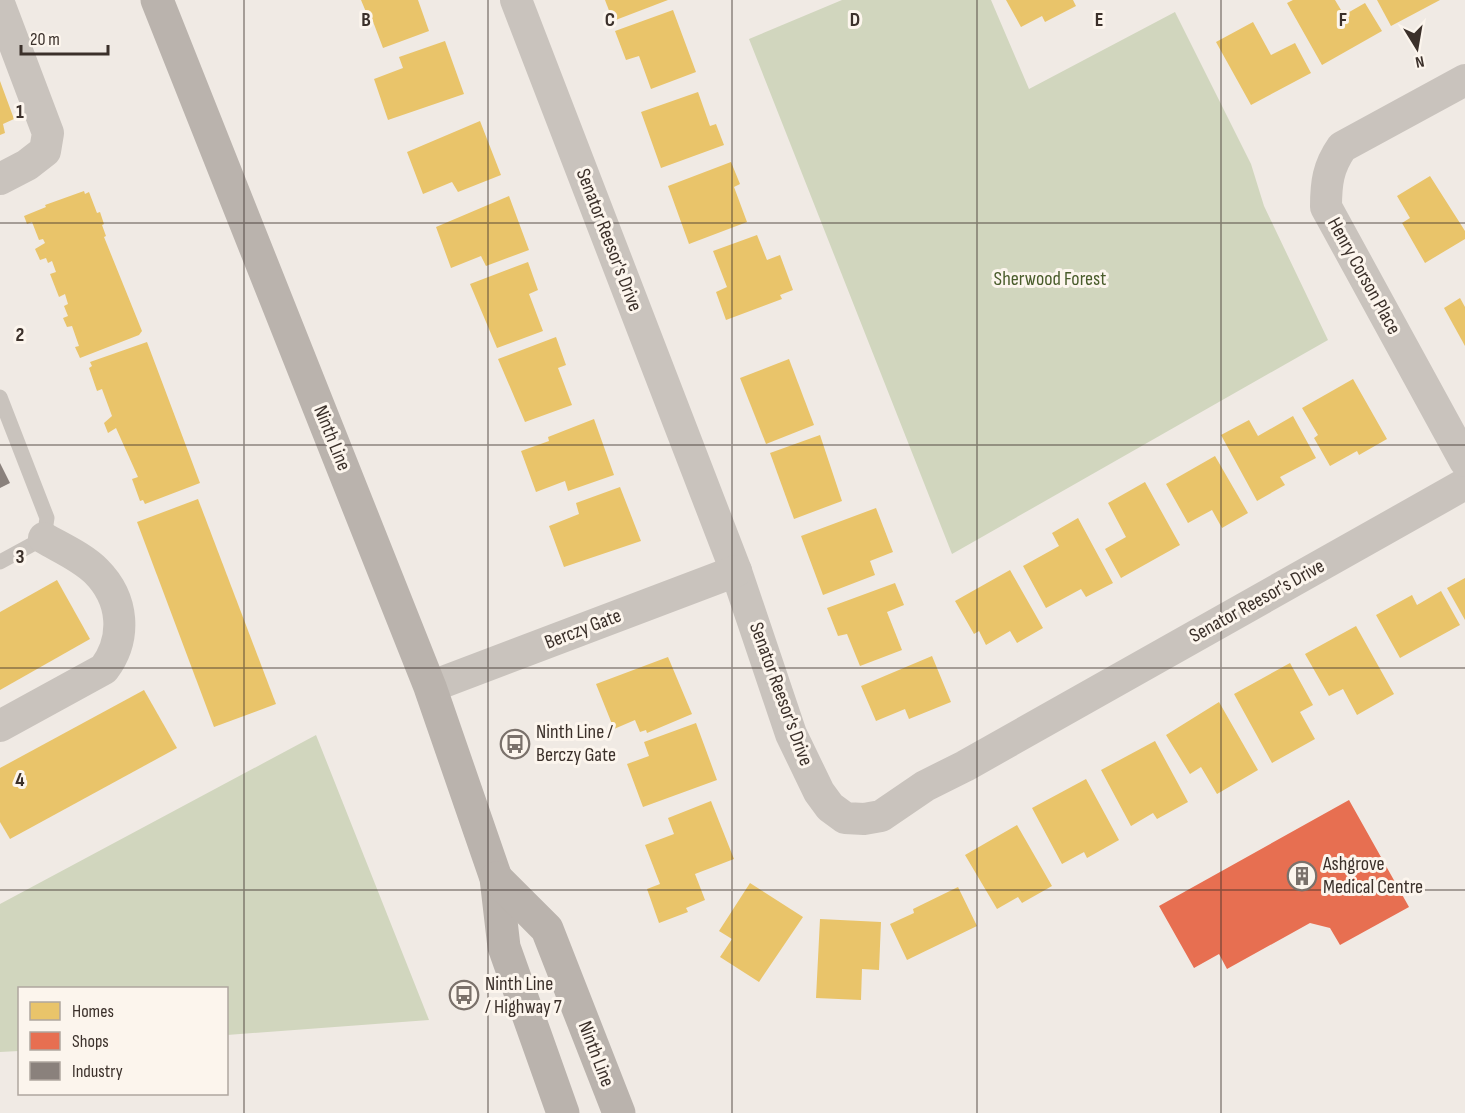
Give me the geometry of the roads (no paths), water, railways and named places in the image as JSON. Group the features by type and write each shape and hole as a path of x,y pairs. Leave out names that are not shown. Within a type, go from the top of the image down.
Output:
{"main road":[{"name":"Ninth Line","path":"158,1 430,687 496,878 504,947 563,1113"},
{"name":"Ninth Line","path":"496,878 548,929 619,1113"}],"street":[{"name":"Senator Reesor's Drive","path":"516,0 736,571 791,734 819,792 831,807 845,818 864,819 881,816 925,786 965,766 1465,484"},
{"path":"0,6 48,133 45,151 27,165 0,178"},
{"name":"Henry Corson Place","path":"1465,80 1342,147 1331,162 1326,180 1326,207 1465,461"},
{"path":"0,726 104,669 114,656 119,640 121,619 113,596 97,571 44,538"},
{"name":"Berczy Gate","path":"430,687 736,571"}],"lane":[{"path":"0,398 47,518 44,538 0,562"}],"place":[{"name":"Ninth Line / Berczy Gate","path":"515,744"},
{"name":"Ashgrove Medical Centre","path":"1302,876"},
{"name":"Ninth Line / Highway 7","path":"464,995"}],"park label":[{"name":"Sherwood Forest","path":"1050,279"}]}
